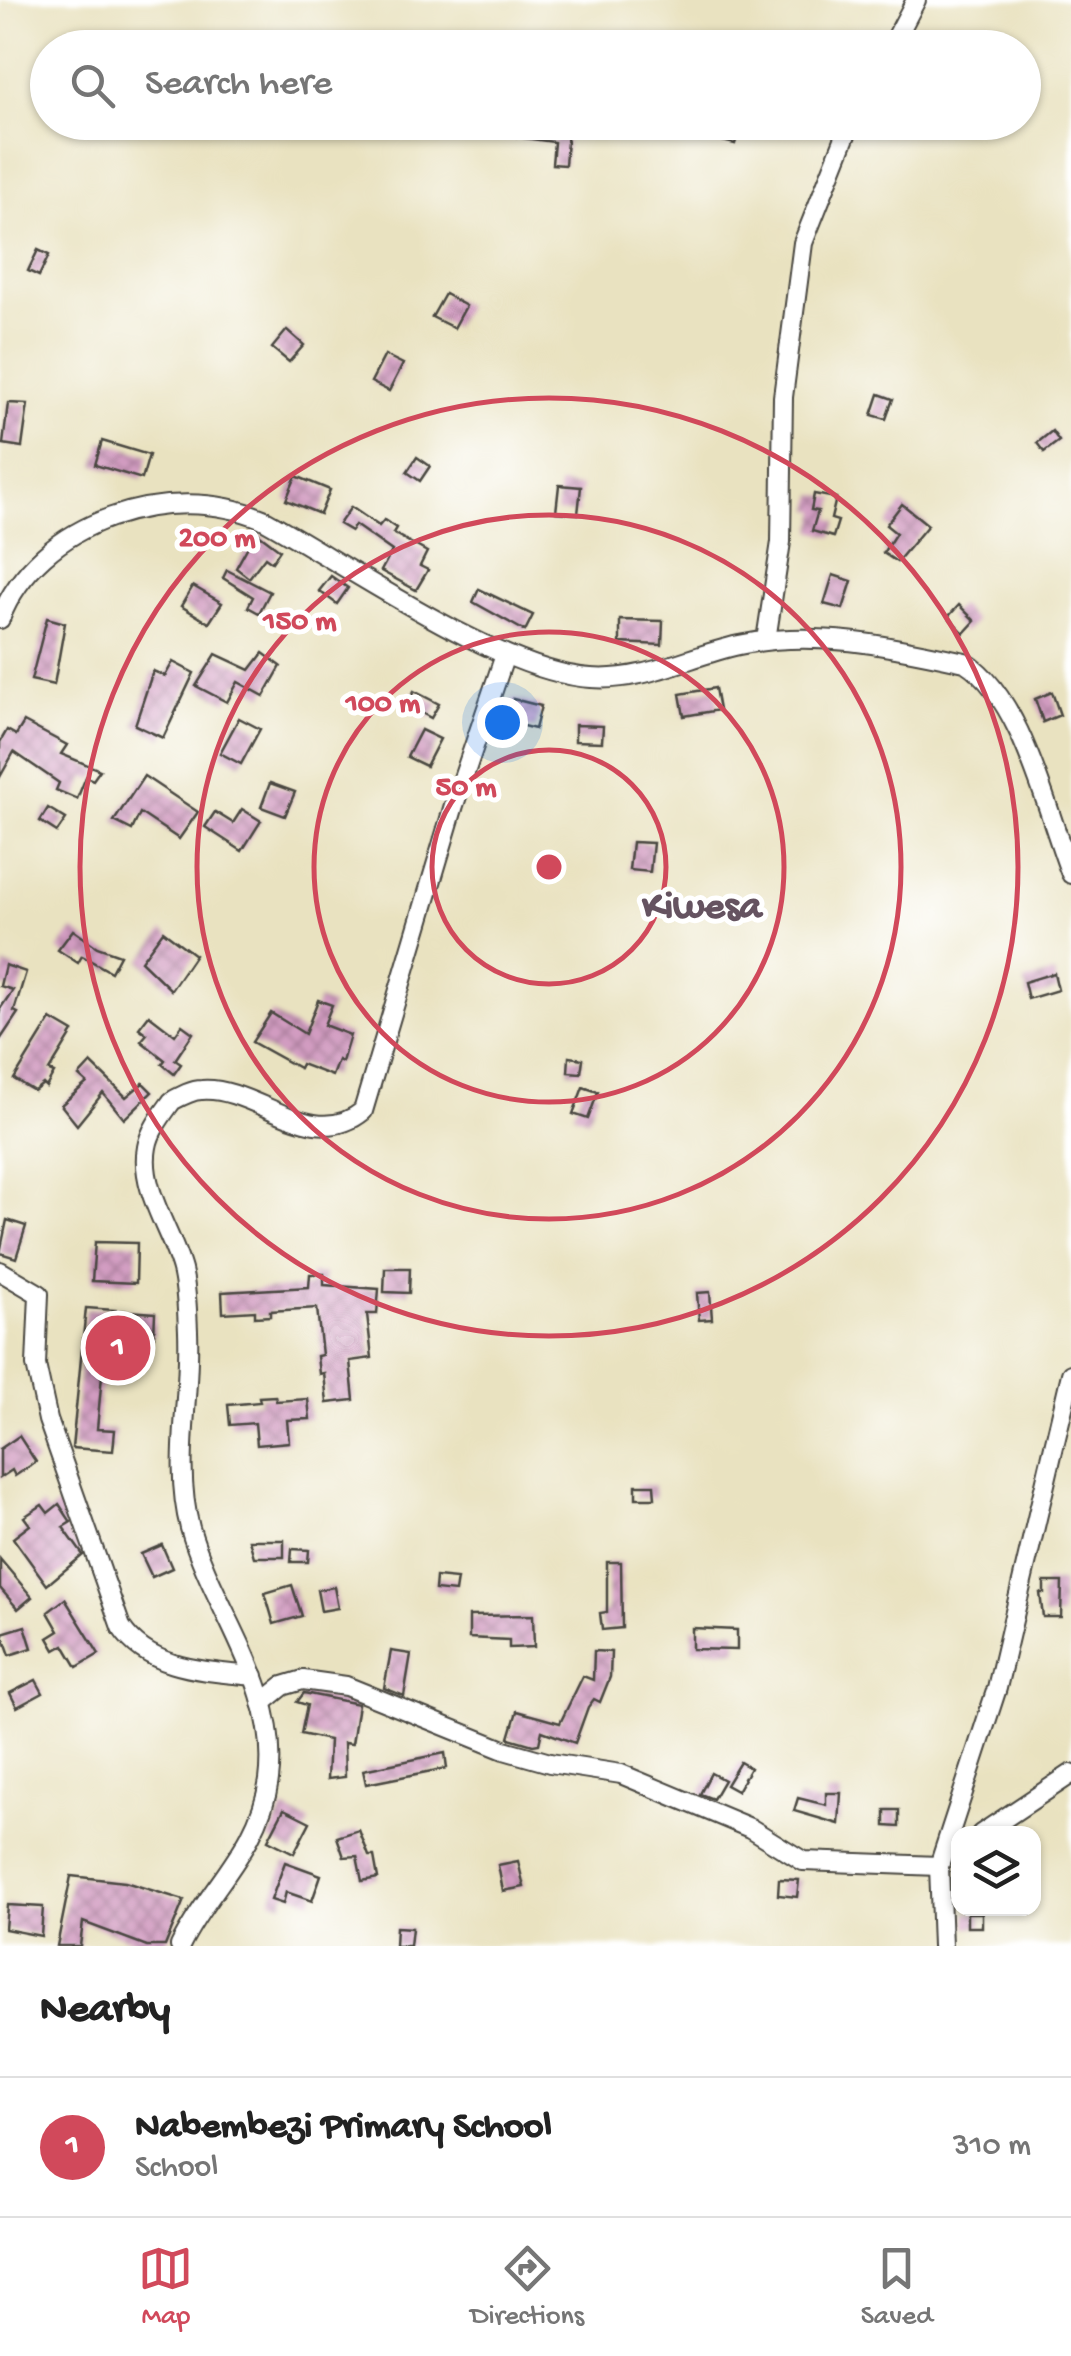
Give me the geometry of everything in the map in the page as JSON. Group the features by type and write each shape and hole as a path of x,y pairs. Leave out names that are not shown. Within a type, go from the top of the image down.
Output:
{"street":[{"path":"900,30 916,0"},
{"path":"766,640 781,542 783,397 804,244 844,140"},
{"path":"0,618 19,582 71,534 123,512 202,506 239,509 506,654 588,678 617,678 766,640 813,637 965,662 981,672 998,692 1013,721 1071,874"},
{"path":"180,1946 232,1870 262,1807 269,1779 262,1703 254,1676 212,1584 186,1512 189,1358 185,1291 178,1258 154,1200 146,1149 172,1100 203,1090 307,1122 351,1120 362,1111 454,805 506,654"},
{"path":"0,1271 40,1294 37,1378 59,1460 121,1627 136,1649 155,1658 207,1671 254,1676"},
{"path":"957,1826 998,1688 1071,1374"},
{"path":"262,1703 282,1686 303,1680 346,1686 504,1750 550,1763 620,1774 750,1828 802,1861 939,1866"},
{"path":"994,1826 1071,1774"},
{"path":"942,1946 939,1866 951,1846"}],"building":[{"path":"539,140 567,140 565,165 552,164 554,142"},
{"path":"38,250 49,255 39,276 28,271"},
{"path":"445,294 466,306 454,328 432,317"},
{"path":"287,330 304,345 289,362 272,348"},
{"path":"385,355 403,364 389,391 371,382"},
{"path":"879,394 893,399 886,419 872,415"},
{"path":"8,403 28,404 22,447 3,444"},
{"path":"1052,431 1059,441 1044,452 1037,443"},
{"path":"102,441 149,455 142,479 95,465"},
{"path":"417,457 430,466 420,481 407,472"},
{"path":"296,476 330,490 320,514 286,500"},
{"path":"559,485 581,487 578,514 556,512"},
{"path":"814,494 836,498 831,519 838,521 833,537 812,531 818,511 811,510"},
{"path":"902,504 928,525 897,562 883,553 896,533 886,525"},
{"path":"351,507 379,526 384,520 396,528 393,533 427,552 420,566 428,570 416,590 381,571 392,551 355,525 351,531 339,524"},
{"path":"256,532 280,550 272,562 265,557 249,578 236,568"},
{"path":"227,570 270,592 259,613 248,607 253,597 223,578"},
{"path":"833,575 852,581 843,609 824,604"},
{"path":"331,576 348,588 337,604 319,591"},
{"path":"193,586 222,603 209,623 181,606"},
{"path":"479,589 533,615 525,631 473,602"},
{"path":"959,605 975,621 964,633 948,617"},
{"path":"47,618 65,623 54,685 31,680"},
{"path":"620,620 663,621 662,645 620,643"},
{"path":"263,653 281,666 264,696 238,682 227,702 196,686 216,654 250,670"},
{"path":"173,662 194,673 163,738 135,725 153,671 165,676"},
{"path":"715,688 719,710 684,716 680,694"},
{"path":"414,691 439,704 431,718 407,705"},
{"path":"1052,692 1060,715 1043,722 1035,699"},
{"path":"513,699 541,706 535,729 507,722"},
{"path":"239,718 260,729 241,764 220,753"},
{"path":"24,722 67,745 61,754 100,770 93,780 86,777 77,799 56,790 59,783 14,752 0,777 0,742 7,730 16,735"},
{"path":"575,725 603,726 602,742 575,741"},
{"path":"421,730 440,739 426,766 407,757"},
{"path":"144,776 198,812 179,839 140,813 132,830 114,821"},
{"path":"270,783 295,792 285,816 261,807"},
{"path":"48,808 66,819 57,832 40,821"},
{"path":"242,809 261,821 242,851 205,827 215,812 233,823"},
{"path":"632,842 653,843 650,872 629,870"},
{"path":"73,930 97,947 120,955 111,972 82,956 78,963 58,950"},
{"path":"163,931 195,955 171,990 141,961"},
{"path":"5,965 26,972 14,1011 18,1013 0,1040 0,1009 13,990 0,986"},
{"path":"1054,973 1058,990 1028,999 1024,982"},
{"path":"318,1000 332,1005 324,1025 350,1035 342,1062 338,1060 332,1076 301,1064 299,1068 252,1042 271,1013 305,1034"},
{"path":"149,1015 175,1035 182,1025 193,1033 175,1060 181,1064 174,1074 162,1064 165,1060 141,1041 147,1034 139,1028"},
{"path":"51,1019 73,1032 49,1071 54,1073 46,1087 43,1084 34,1091 14,1079"},
{"path":"569,1057 583,1059 581,1073 568,1072"},
{"path":"91,1063 126,1097 143,1083 152,1092 124,1119 103,1093 77,1125 61,1105 87,1083 79,1076"},
{"path":"583,1087 598,1092 588,1119 573,1114"},
{"path":"7,1220 26,1226 16,1258 0,1253"},
{"path":"95,1242 137,1243 136,1283 92,1281"},
{"path":"385,1268 410,1268 409,1293 384,1292"},
{"path":"310,1274 324,1274 324,1285 379,1289 377,1314 367,1314 372,1358 350,1361 354,1400 327,1403 324,1373 319,1374 317,1356 322,1355 317,1308 270,1311 270,1316 255,1317 255,1311 223,1313 222,1292 309,1287"},
{"path":"710,1292 712,1319 699,1320 697,1293"},
{"path":"86,1308 155,1313 154,1336 106,1332 97,1429 115,1430 113,1451 72,1448"},
{"path":"275,1396 276,1401 308,1399 310,1419 287,1420 289,1442 257,1445 255,1423 230,1425 228,1405 260,1402 259,1397"},
{"path":"19,1436 36,1462 15,1476 12,1470 0,1478 0,1449"},
{"path":"636,1485 654,1485 655,1498 636,1498"},
{"path":"59,1504 71,1522 63,1527 83,1555 47,1585 13,1538 30,1525 24,1517 42,1505 48,1513"},
{"path":"249,1540 284,1540 284,1557 254,1557"},
{"path":"162,1545 172,1568 152,1577 141,1554"},
{"path":"292,1549 309,1550 308,1562 291,1562"},
{"path":"0,1559 32,1597 18,1609 0,1588"},
{"path":"607,1562 621,1562 622,1628 602,1630 600,1613 607,1612"},
{"path":"436,1577 457,1579 455,1592 435,1590"},
{"path":"1044,1582 1062,1582 1061,1617 1043,1617 1040,1593 1044,1593"},
{"path":"292,1585 302,1616 274,1624 265,1593"},
{"path":"334,1587 338,1608 321,1611 317,1590"},
{"path":"65,1599 99,1654 77,1667 64,1645 55,1650 48,1638 59,1631 48,1612"},
{"path":"533,1615 534,1647 509,1648 509,1640 469,1638 469,1616"},
{"path":"25,1626 32,1648 10,1655 2,1633"},
{"path":"692,1628 737,1630 737,1650 692,1649"},
{"path":"391,1651 411,1654 404,1696 384,1688"},
{"path":"594,1651 611,1652 610,1677 600,1702 594,1699 588,1707 575,1743 542,1731 539,1744 509,1738 517,1711 560,1723 583,1676 593,1680"},
{"path":"36,1680 43,1693 17,1707 10,1693"},
{"path":"304,1693 358,1704 352,1744 344,1743 345,1777 327,1779 329,1740 301,1734 307,1705 297,1702"},
{"path":"445,1753 447,1768 366,1784 363,1770"},
{"path":"740,1762 750,1768 737,1791 726,1785"},
{"path":"711,1773 724,1780 713,1799 700,1794"},
{"path":"826,1793 841,1793 839,1824 794,1811 798,1798 826,1805"},
{"path":"284,1809 310,1822 294,1853 268,1840"},
{"path":"885,1810 899,1810 899,1827 885,1826"},
{"path":"359,1830 369,1856 374,1856 378,1878 362,1881 357,1856 344,1857 337,1837"},
{"path":"518,1861 524,1887 503,1891 498,1865"},
{"path":"285,1862 321,1875 312,1901 286,1892 283,1904 271,1900"},
{"path":"71,1876 125,1882 184,1900 165,1946 147,1946 83,1922 80,1946 57,1946"},
{"path":"779,1879 799,1880 797,1897 778,1895"},
{"path":"7,1905 43,1907 41,1936 5,1929"},
{"path":"967,1916 982,1916 982,1927 967,1927"},
{"path":"396,1927 412,1928 410,1946 395,1946"}],"place":[{"name":"Nabembezi Primary School","path":"118,1348"}],"district":[{"name":"Kiwesa","path":"702,902"}]}
